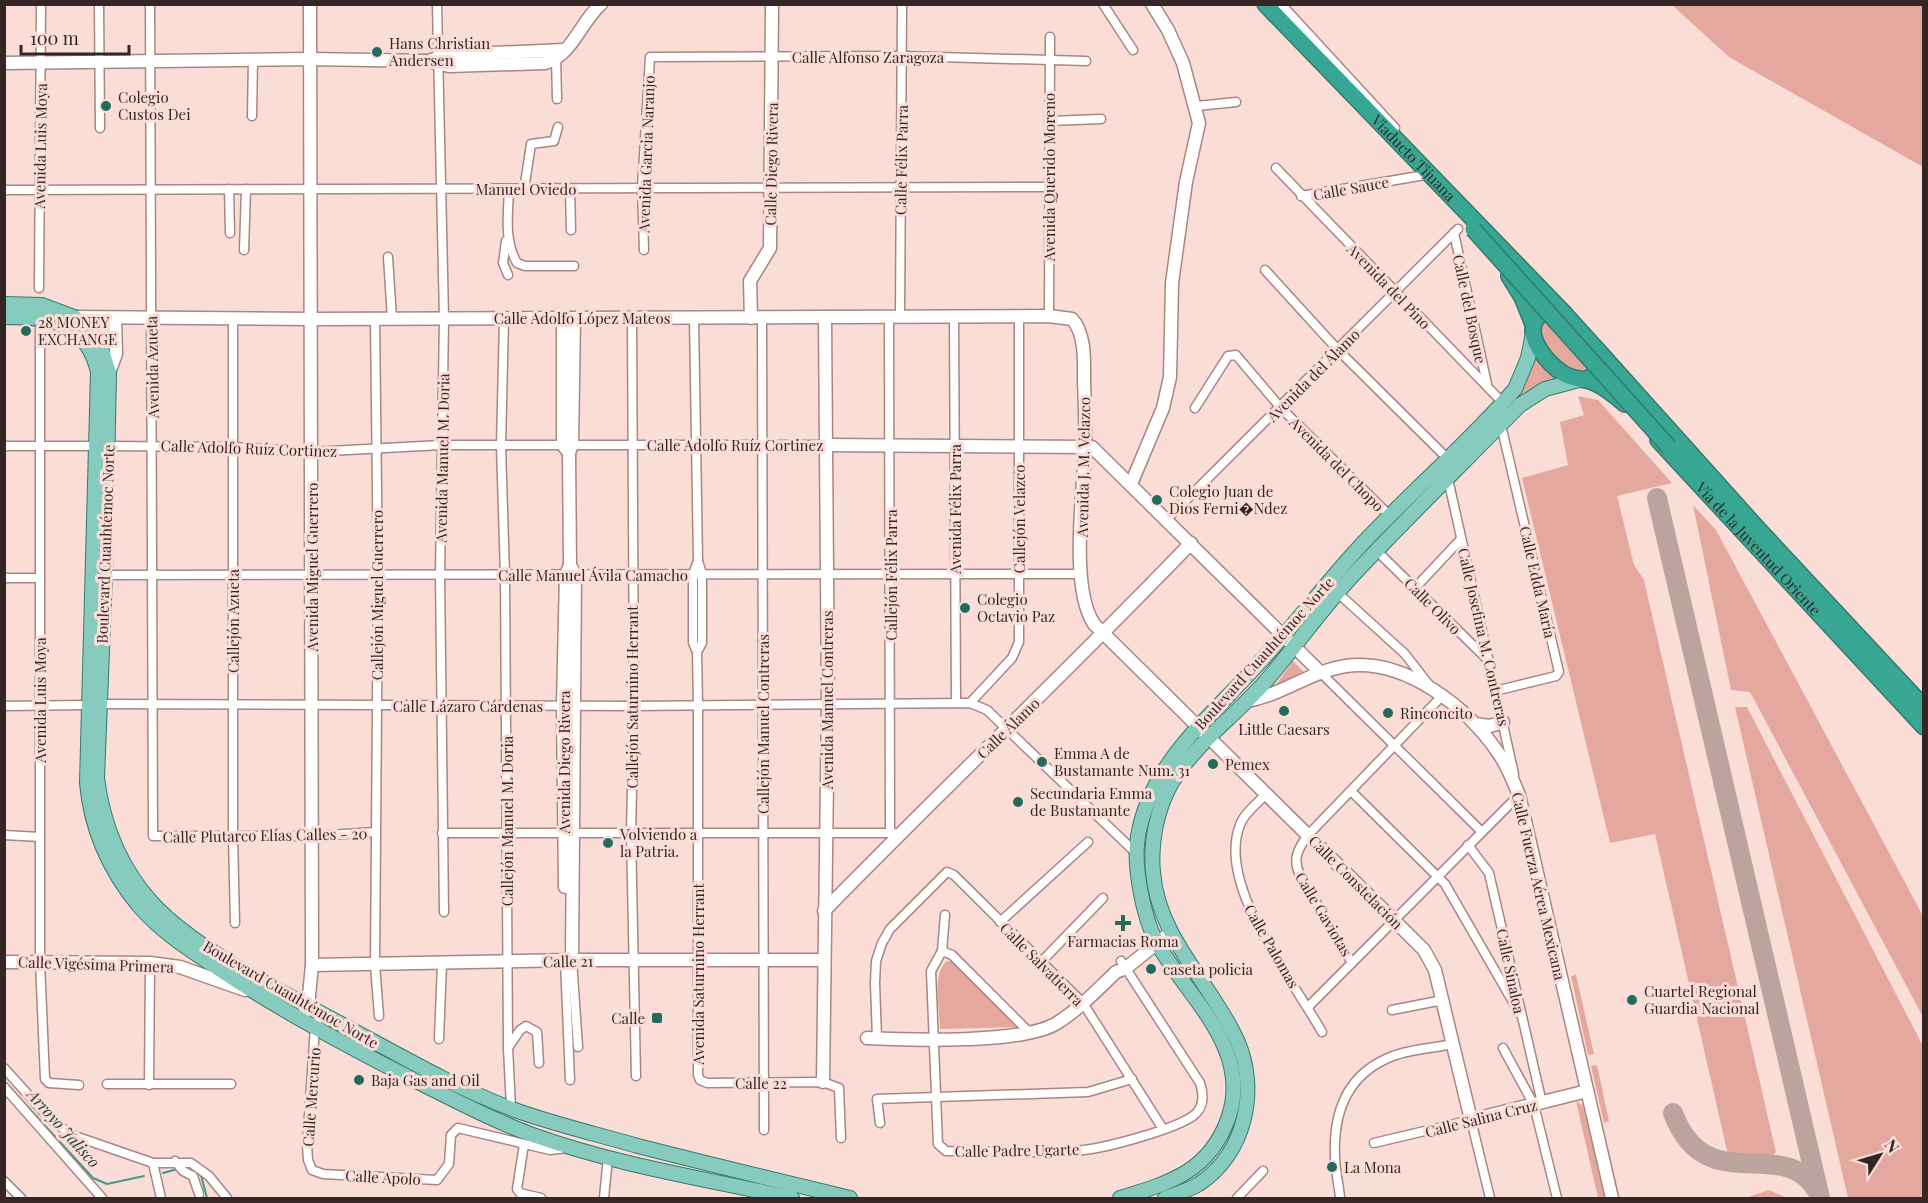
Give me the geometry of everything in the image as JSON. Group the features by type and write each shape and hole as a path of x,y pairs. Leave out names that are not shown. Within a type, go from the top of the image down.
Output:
{"highway":[{"name":"Viaducto Tijuana","path":"1260,5 1447,201"},
{"name":"Viaducto Tijuana","path":"1260,5 1563,312 1602,355"},
{"path":"1447,201 1462,230 1669,447 1701,482 1708,495"},
{"name":"Vía de la Juventud Oriente","path":"1447,201 1515,284 1541,350 1557,369 1620,400 1923,727"},
{"path":"1533,328 1542,313 1555,310 1563,312"},
{"path":"1583,380 1598,372 1602,355"},
{"name":"Vía de la Juventud Oriente","path":"1602,355 1767,539 1923,707"}],"main road":[{"name":"Boulevard Cuauhtémoc Norte","path":"4,304 42,304 74,317 86,326 101,347 109,373 102,446 94,705 99,796 107,826 126,868 153,904 178,927 218,954 308,1006 450,1081 511,1108 566,1127 850,1198"},
{"name":"Boulevard Cuauhtémoc Norte","path":"4,317 40,317 60,323 75,333 90,349 96,360 102,446 105,575 94,705 86,759 88,801 100,841 124,887 141,908 173,938 255,993 484,1116 608,1157 792,1198"},
{"name":"Boulevard Cuauhtémoc Norte","path":"1120,1198 1173,1180 1200,1162 1222,1135 1233,1094 1232,1069 1223,1041 1155,939 1141,892 1136,853 1145,808 1152,789 1169,760 1283,637 1343,565 1503,403 1521,380 1533,328"},
{"name":"Boulevard Cuauhtémoc Norte","path":"1165,1198 1199,1184 1229,1154 1241,1129 1248,1094 1245,1057 1234,1034 1169,929 1153,872 1160,808 1172,782 1247,701 1377,551 1501,425 1529,398 1545,389 1583,380"}],"street":[{"name":"Avenida Luis Moya","path":"39,288 41,4"},
{"path":"99,4 100,128"},
{"name":"Avenida Azueta","path":"150,4 154,837"},
{"name":"Avenida Miguel Guerrero","path":"301,1019 308,1006 312,965 310,4"},
{"name":"Avenida Manuel M. Doria","path":"437,4 435,61 444,318 441,446 444,912"},
{"path":"4,63 311,59 546,63 601,4"},
{"name":"Calle Diego Rivera","path":"757,318 750,281 770,248 773,57 771,4"},
{"name":"Calle Félix Parra","path":"895,316 902,186 902,4"},
{"path":"1103,4 1133,50"},
{"path":"1131,484 1163,408 1170,377 1172,283 1186,182 1199,123 1197,106 1179,55 1168,30 1152,4"},
{"name":"Calle Sauce","path":"1281,4 1436,173 1301,196"},
{"name":"Avenida Querido Moreno","path":"1049,316 1050,37"},
{"path":"557,99 558,52"},
{"name":"Calle Alfonso Zaragoza","path":"650,57 902,56 1049,62 1086,61"},
{"name":"Avenida Garcia Naranjo","path":"644,250 642,188 650,57"},
{"path":"252,116 253,60"},
{"path":"1197,106 1236,102"},
{"path":"1049,122 1101,119"},
{"path":"524,190 531,144 554,141 558,127"},
{"name":"Avenida del Pino","path":"1276,168 1503,403"},
{"name":"Manuel Oviedo","path":"4,190 1048,187"},
{"path":"230,189 230,233"},
{"path":"244,250 246,189"},
{"path":"570,189 571,230"},
{"path":"508,275 503,263 509,190"},
{"path":"507,228 510,251 517,263 525,266 574,266"},
{"name":"Avenida del Álamo","path":"1167,519 1396,292 1462,230"},
{"name":"Calle del Bosque","path":"1462,230 1487,385"},
{"path":"388,257 392,319"},
{"path":"1265,270 1338,350 1448,459"},
{"name":"Callejón Félix Parra","path":"895,316 890,444 890,704 895,833"},
{"name":"Avenida Félix Parra","path":"954,316 956,703"},
{"name":"Callejón Velazco","path":"970,703 1017,650 1019,316"},
{"name":"Calle Adolfo López Mateos","path":"74,317 568,319 1049,316"},
{"name":"Avenida J. M. Velazco","path":"1049,316 1072,319 1079,330 1084,357 1085,445 1081,574 1088,615 1103,635"},
{"name":"Avenida Luis Moya","path":"40,317 40,962 46,1081 79,1085"},
{"path":"109,373 116,354 115,318"},
{"name":"Callejón Saturnino Herrant","path":"632,318 634,706 631,832 636,1076"},
{"name":"Avenida Saturnino Herrant","path":"694,318 698,574 702,643 697,652 698,1075 700,1080"},
{"name":"Callejón Manuel Contreras","path":"757,318 763,446 764,1130"},
{"name":"Avenida Manuel Contreras","path":"823,1082 828,703 825,318"},
{"name":"Callejón Azueta","path":"233,319 232,705 236,923"},
{"name":"Callejón Miguel Guerrero","path":"375,319 378,576 375,965 379,1016"},
{"name":"Callejón Manuel M. Doria","path":"504,319 501,446 505,575 508,1048 511,1108"},
{"name":"Avenida Diego Rivera","path":"568,319 570,572 568,960"},
{"name":"Avenida del Chopo","path":"1195,408 1228,356 1236,355 1280,407 1390,516"},
{"name":"Calle Edda María","path":"1495,692 1556,676 1559,672 1501,425"},
{"name":"Calle Adolfo Ruíz Cortinez","path":"4,446 153,445 233,447 311,453 441,446 568,448 890,444 1085,445"},
{"path":"1085,445 1099,451 1283,637 1481,831"},
{"name":"Calle Josefina M. Contreras","path":"1448,479 1519,795"},
{"path":"1414,588 1461,539"},
{"name":"Calle Álamo","path":"824,911 895,833 1007,730 1191,543"},
{"name":"Calle Olivo","path":"1377,551 1488,661"},
{"name":"Calle Manuel Ávila Camacho","path":"105,575 378,576 570,572 633,575 1081,574"},
{"path":"4,578 40,578"},
{"path":"1309,834 1395,745 1437,693 1405,654 1339,594"},
{"name":"Calle Constelación","path":"1103,635 1309,834 1431,960 1443,1000 1490,1198"},
{"name":"Calle Fuerza Aérea Mexicana","path":"1247,701 1261,699 1321,673 1345,666 1373,667 1398,673 1437,693 1475,724 1500,755 1519,795 1612,1198"},
{"path":"970,703 983,706 1136,853"},
{"name":"Calle Lázaro Cárdenas","path":"4,706 634,706 970,703"},
{"path":"1475,724 1490,726 1503,722"},
{"path":"1351,791 1437,876 1455,898 1520,1014"},
{"name":"Calle Palomas","path":"1266,794 1240,824 1235,862 1240,886 1250,910 1322,1032"},
{"path":"1308,1007 1519,795"},
{"path":"442,833 826,831 895,833"},
{"name":"Calle Plutarco Elías Calles - 20","path":"154,837 313,836 376,832"},
{"name":"Calle Gaviotas","path":"1309,834 1296,854 1295,866 1352,963"},
{"path":"4,835 40,837"},
{"path":"1000,922 1088,842"},
{"name":"Calle Sinaloa","path":"1468,845 1490,873 1557,1198"},
{"name":"Calle Salvatierra","path":"872,1038 876,962 882,943 890,929 947,872 954,875 1083,1003 1163,1129"},
{"path":"1042,961 1103,898"},
{"name":"Calle Padre Ugarte","path":"945,915 942,951 931,971 938,1144 946,1151 1084,1150 1163,1129 1194,1115 1202,1102 1204,1093 1121,967"},
{"path":"872,1038 934,1039 1030,1033 1057,1023 1169,929"},
{"path":"1121,967 1133,952 1155,939"},
{"path":"942,951 952,955 1030,1033"},
{"path":"568,960 578,1047"},
{"path":"568,960 570,1080"},
{"name":"Calle 21","path":"312,965 507,963 568,960 823,960"},
{"name":"Calle Vigésima Primera","path":"4,962 150,963 187,969 255,993"},
{"path":"149,1085 150,963"},
{"path":"439,1039 442,964"},
{"path":"1392,1010 1443,1000"},
{"name":"Calle Mercurio","path":"321,1013 315,1027 307,1155 312,1170 323,1174"},
{"path":"508,1048 520,1030 526,1026 533,1028 537,1032 538,1063"},
{"path":"1340,1198 1335,1157 1336,1130 1342,1100 1352,1084 1393,1056 1453,1044"},
{"path":"1503,1048 1538,1104"},
{"path":"4,1068 50,1119 72,1135 153,1162 179,1166 197,1165 227,1198"},
{"path":"880,1123 877,1099 1088,1092 1132,1079"},
{"name":"Calle 22","path":"700,1080 707,1083 823,1082"},
{"path":"823,1082 839,1088 841,1138"},
{"path":"107,1084 231,1084"},
{"path":"4,1087 102,1198"},
{"name":"Calle Salina Cruz","path":"1374,1143 1587,1091"},
{"name":"Calle Apolo","path":"323,1174 437,1180 449,1164 453,1130 463,1128 524,1144"},
{"path":"541,1198 520,1193 517,1189 524,1144 550,1150 573,1147"},
{"path":"604,1198 608,1157"},
{"path":"153,1162 161,1198"},
{"path":"179,1166 194,1176 199,1194"},
{"path":"1237,1198 1263,1171"},
{"path":"4,1181 21,1198"}],"shaded area":[{"path":"1672,5 1923,5 1923,167 1729,57"},
{"path":"1544,319 1596,357 1589,375 1565,369 1553,360 1543,340"},
{"path":"1535,356 1556,380 1332,590 1340,577 1522,392"},
{"path":"1578,396 1598,400 1672,483 1617,496 1634,565 1644,580 1776,1152 1760,1165 1730,1164 1655,834 1610,843 1522,478 1568,465 1560,422 1584,415"},
{"path":"1693,505 1716,530 1923,916 1923,1017 1750,692 1731,690"},
{"path":"1293,661 1310,678 1268,696"},
{"path":"1735,707 1747,707 1923,1046 1923,1198 1848,1198"},
{"path":"947,961 952,962 1017,1027 940,1029 938,983 939,974"},
{"path":"1576,975 1594,1054 1588,1055 1571,976"},
{"path":"1597,1065 1609,1121 1604,1123 1591,1066"},
{"path":"1576,1101 1583,1106 1606,1198 1598,1198"},
{"path":"1769,1190 1787,1198 1745,1198"}],"waterway":[{"name":"Arroyo Jalisco","path":"4,1081 93,1178 107,1184 144,1176"},
{"name":"Arroyo Jalisco","path":"163,1173 178,1169"},
{"name":"Arroyo Jalisco","path":"201,1175 207,1198"}],"taxiway":[{"path":"1657,498 1820,1198"},
{"path":"1673,1113 1688,1140 1705,1155 1725,1161 1787,1167 1804,1176 1819,1194"}],"place":[{"name":"Hans Christian Andersen","path":"377,52"},
{"name":"Colegio Custos Dei","path":"106,106"},
{"name":"28 MONEY EXCHANGE","path":"26,331"},
{"name":"Colegio Juan de Dios Ferni�Ndez","path":"1157,500"},
{"name":"Colegio Octavio Paz","path":"965,608"},
{"name":"Little Caesars","path":"1284,711"},
{"name":"Rinconcito","path":"1388,713"},
{"name":"Emma A de Bustamante Num. 31","path":"1042,762"},
{"name":"Pemex","path":"1213,764"},
{"name":"Secundaria Emma de Bustamante","path":"1018,802"},
{"name":"Volviendo a la Patria.","path":"608,843"},
{"name":"Farmacias Roma","path":"1123,923"},
{"name":"caseta policia","path":"1151,969"},
{"name":"Cuartel Regional Guardia Nacional","path":"1632,1000"},
{"name":"Calle","path":"657,1018"},
{"name":"Baja Gas and Oil","path":"359,1080"},
{"name":"La Mona","path":"1332,1167"}]}
